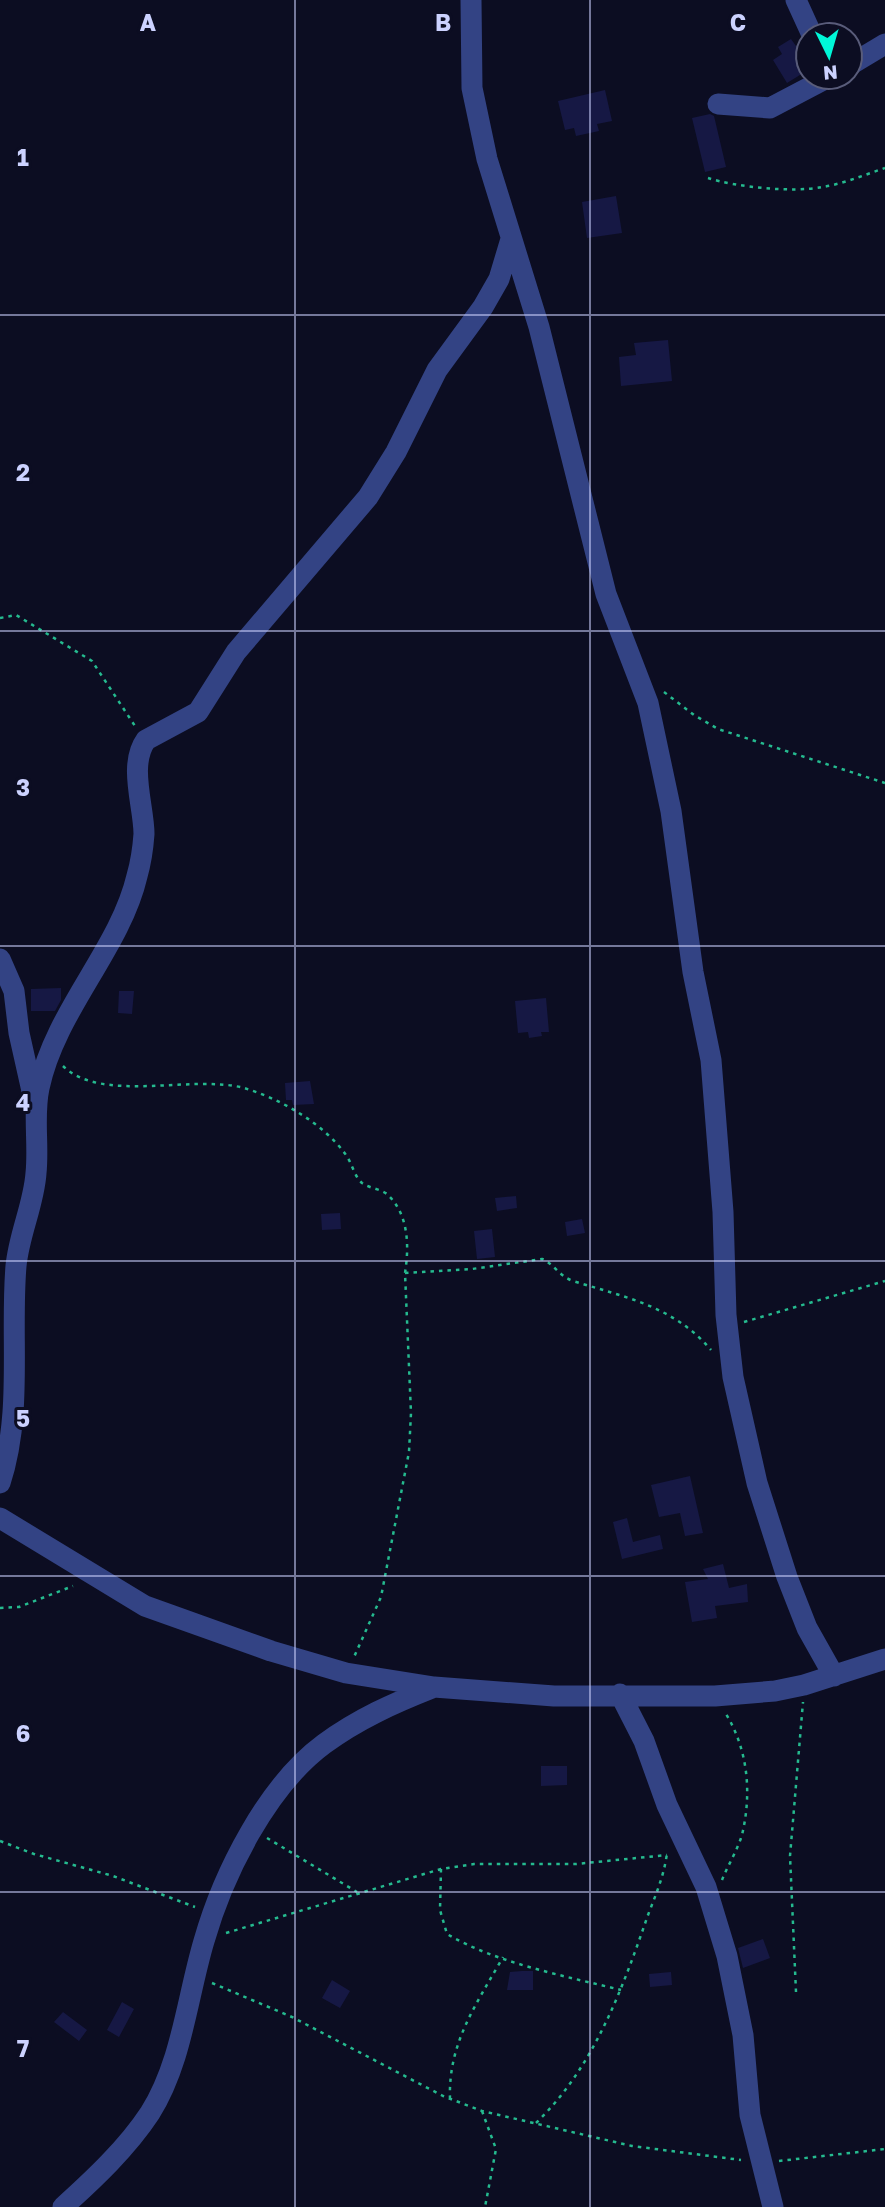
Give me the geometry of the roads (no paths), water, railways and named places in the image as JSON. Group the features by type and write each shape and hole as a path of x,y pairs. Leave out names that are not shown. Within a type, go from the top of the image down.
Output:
{"street":[{"path":"471,0 472,88 487,159 539,327 606,594 641,677 671,811 693,971 711,1060 723,1212 727,1328 733,1377 757,1483 786,1577 807,1628 834,1676"},
{"path":"796,0 806,21"},
{"path":"864,57 885,44"},
{"path":"718,104 770,108 802,91"},
{"path":"36,1105 51,1054 83,983 114,931 136,881 144,833 138,776 141,746 146,740 198,712 236,652 368,497 396,452 438,370 483,307 499,279 511,239"},
{"path":"0,959 15,990 19,1033 36,1105 37,1174 19,1237 11,1426 8,1458 0,1483"},
{"path":"0,1518 145,1606 346,1673 434,1687 554,1696 715,1696 775,1691 804,1685 885,1659"},
{"path":"63,2207 126,2143 150,2112 177,2050 204,1940 252,1829 293,1773 322,1745 389,1705 434,1687"},
{"path":"620,1694 644,1741 667,1805 706,1887 714,1913 736,2001 750,2116 773,2207"}]}
